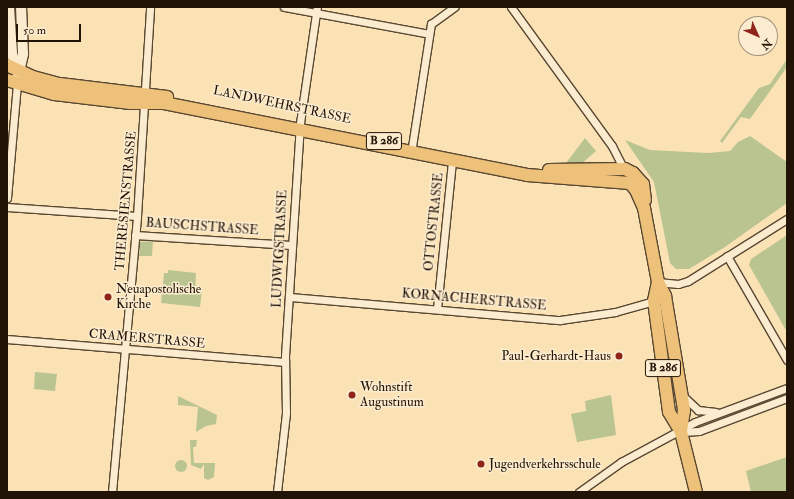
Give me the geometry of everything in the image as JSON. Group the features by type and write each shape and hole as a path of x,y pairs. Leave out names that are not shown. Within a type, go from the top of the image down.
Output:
{"main road":[{"name":"LANDWEHRSTRASSE","path":"7,65 18,71 47,82 145,97 300,126 412,150 452,161 549,178 625,175"},
{"name":"LANDWEHRSTRASSE","path":"12,82 65,96 145,97"},
{"name":"LANDWEHRSTRASSE","path":"412,150 544,170 625,175"},
{"name":"B 286","path":"625,175 633,173 643,184 646,193 644,208 658,282 665,296 681,393 684,414 681,432"},
{"name":"B 286","path":"658,282 654,301 669,412 681,432 696,492"}],"street":[{"path":"9,7 9,39 18,71"},
{"path":"7,198 12,82 18,71 23,54 21,7"},
{"name":"THERESIENSTRASSE","path":"112,492 137,216 150,7"},
{"path":"284,7 317,10 429,34"},
{"path":"412,150 431,24 454,7"},
{"path":"511,7 612,146 625,175"},
{"name":"LUDWIGSTRASSE","path":"277,492 286,413 286,362 291,246 300,126 317,10"},
{"name":"OTTOSTRASSE","path":"437,309 452,161"},
{"name":"BAUSCHSTRASSE","path":"7,207 137,216"},
{"path":"658,282 678,284 688,281 787,219"},
{"name":"BAUSCHSTRASSE","path":"135,235 291,246"},
{"path":"727,256 787,360"},
{"name":"KORNACHERSTRASSE","path":"290,297 560,320 615,312 654,301"},
{"name":"CRAMERSTRASSE","path":"7,339 286,362"},
{"path":"579,492 621,462 681,432 695,422 786,388"},
{"path":"681,393 687,402 698,410 710,413 726,410"},
{"path":"681,432 699,431 787,398"}],"green space":[{"path":"787,59 787,67 750,119 741,117 722,143 720,141 759,88 770,84"},
{"path":"750,136 787,162 787,203 725,247 689,269 676,269 670,263 654,182 625,140 650,150 708,153 730,151 738,142"},
{"path":"585,138 596,151 579,166 563,167"},
{"path":"787,235 787,332 749,265 751,259"},
{"path":"153,241 152,256 139,256 140,242"},
{"path":"168,270 196,273 195,290 202,291 200,307 161,303 164,273 168,273"},
{"path":"35,372 57,374 55,391 34,389"},
{"path":"787,392 787,395 706,426 705,423"},
{"path":"611,395 616,435 577,442 571,414 586,411 585,401"},
{"path":"178,396 217,415 216,424 206,426 196,432 198,407 178,405"},
{"path":"190,440 197,440 196,447 193,447 194,463 215,463 214,477 208,480 204,478 204,464 201,469 191,465"},
{"path":"787,457 787,492 751,492 746,471"},
{"path":"181,460 185,462 187,466 185,470 181,472 177,470 175,466 177,462"}],"place":[{"name":"Neuapostolische Kirche","path":"108,297"},
{"name":"Paul-Gerhardt-Haus","path":"619,356"},
{"name":"Wohnstift Augustinum","path":"352,395"},
{"name":"Jugendverkehrsschule","path":"481,464"}]}
